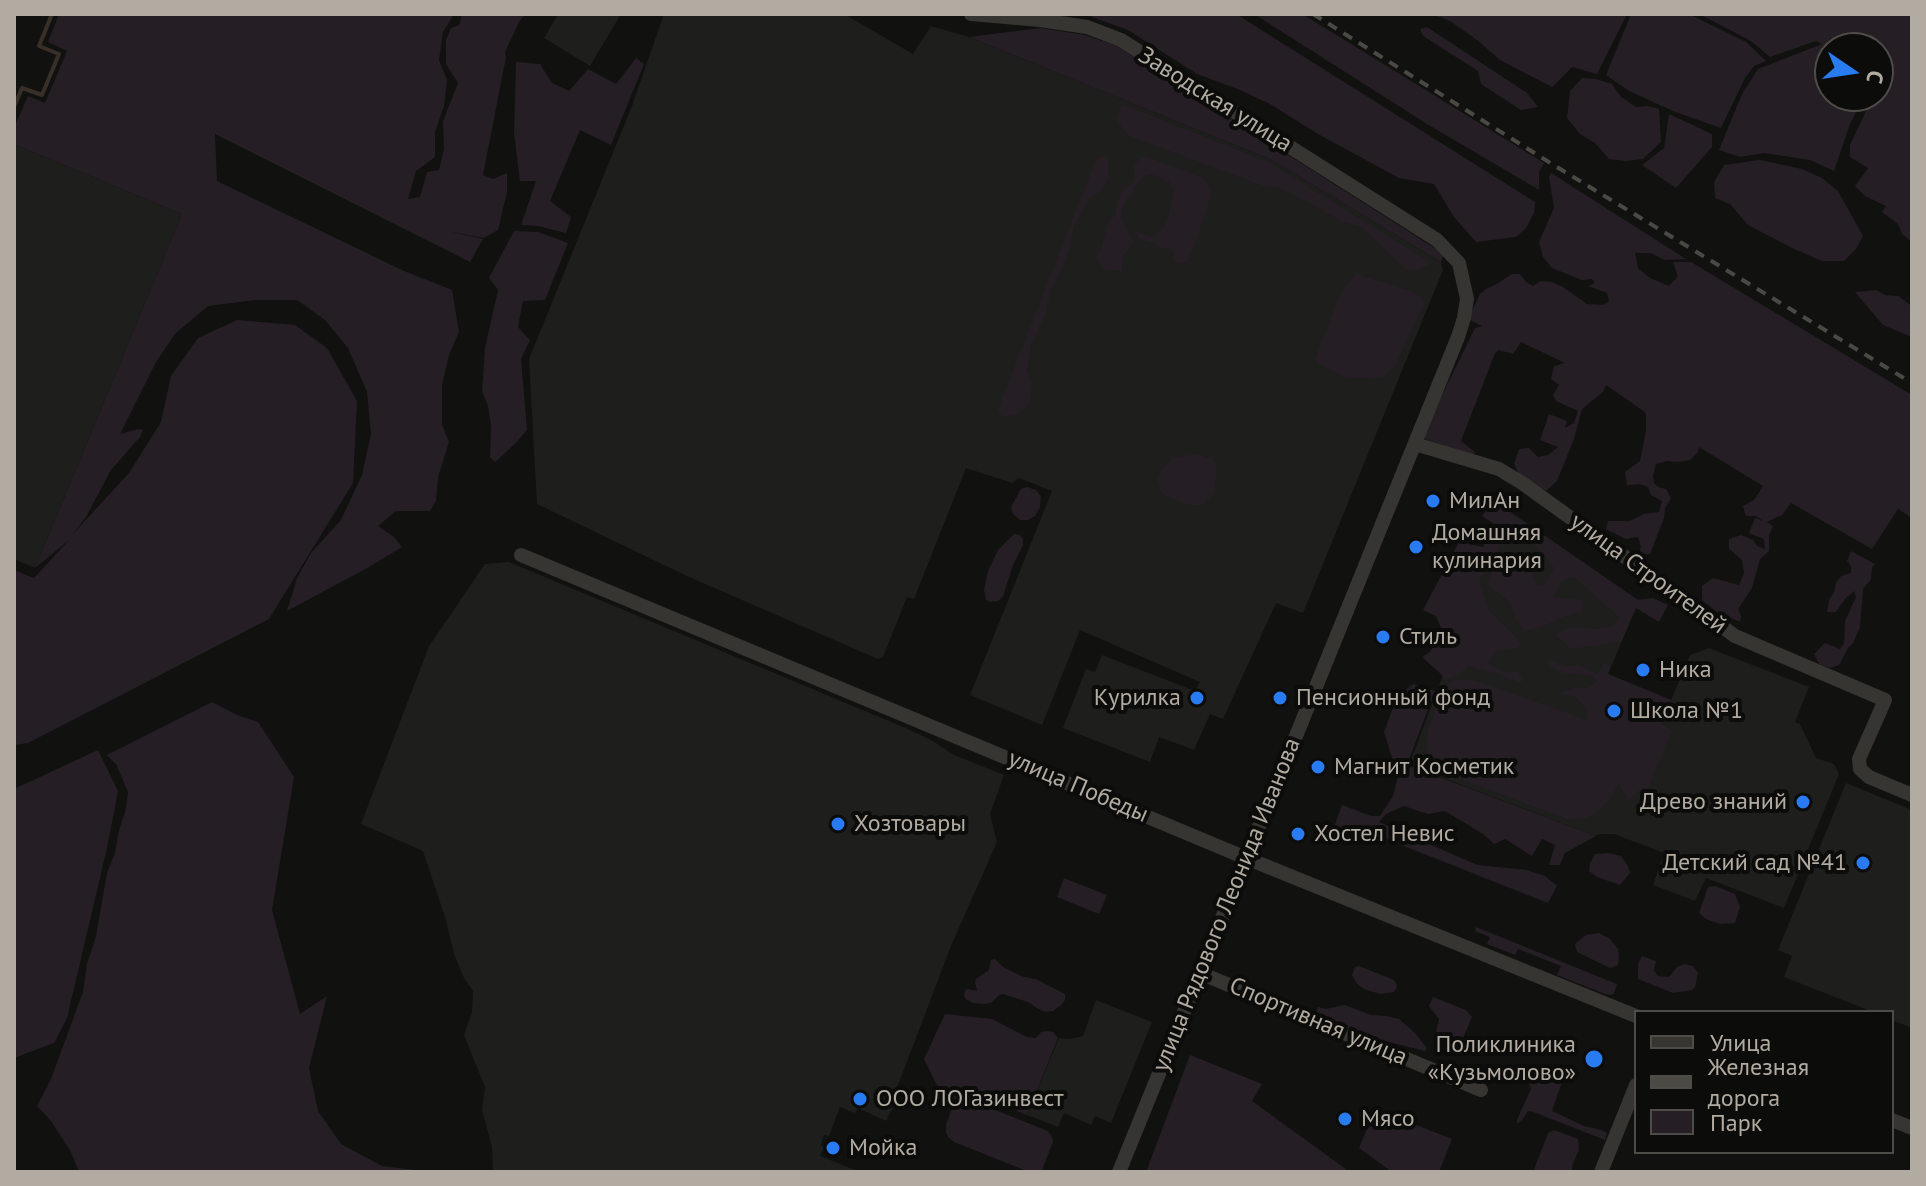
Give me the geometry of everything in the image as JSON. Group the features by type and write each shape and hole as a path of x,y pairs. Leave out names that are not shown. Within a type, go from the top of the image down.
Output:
{"street":[{"name":"Заводская улица","path":"971,14 1087,27 1121,40 1437,240"},
{"name":"улица Рядового Леонида Иванова","path":"1119,1172 1458,337 1467,299 1459,263 1437,240"},
{"name":"улица Строителей","path":"1415,444 1499,469 1735,636 1885,700 1859,759 1860,769 1869,777 1912,795"},
{"name":"улица Победы","path":"521,555 1246,858 1634,1015"},
{"name":"Спортивная улица","path":"1200,973 1481,1090"},
{"path":"1601,1172 1634,1090"}],"shaded area":[{"path":"558,14 621,14 590,66 544,38"},
{"path":"664,14 844,14 913,54 931,26 969,37 1270,159 1441,262 1443,270 1303,613 1276,603 1223,719 1210,714 1194,750 1159,737 1150,762 1063,728 1086,669 1095,672 1102,655 1195,691 1200,682 1080,630 1042,725 970,695 1052,491 1019,478 1012,483 966,468 914,599 907,597 883,657 878,659 689,577 537,504 529,359 632,106"},
{"path":"14,144 182,214 35,568 14,559"},
{"name":"Школа №1","path":"1506,509 1639,601 1608,674 1671,700 1690,655 1709,648 1809,687 1795,722 1800,724 1816,758 1834,764 1839,774 1784,908 1706,878 1695,901 1653,885 1664,853 1614,834 1596,836 1409,765"},
{"path":"509,562 908,729 954,755 1004,775 990,814 997,842 951,946 895,1093 899,1095 886,1121 858,1108 855,1113 840,1107 829,1136 824,1135 820,1156 860,1172 493,1172 492,1147 482,1110 485,1087 464,1035 472,1012 473,991 454,954 423,851 361,824 429,646 485,564"},
{"name":"Детский сад №41","path":"1846,783 1912,810 1912,1028 1894,1021 1894,1010 1868,1010 1784,977 1792,956 1778,950"},
{"path":"1096,1000 1152,1022 1111,1123 1095,1116 1091,1125 1064,1113 1058,1127 1027,1115 1059,1038 1083,1036"}],"green space":[{"path":"59,14 454,14 443,32 439,60 447,80 444,106 435,132 435,157 416,171 408,199 420,197 427,172 439,170 444,149 443,121 458,83 446,64 446,40 451,28 459,25 462,14 525,14 505,52 483,175 493,179 507,173 507,192 498,230 484,238 448,231 483,239 470,262 215,134 217,181 404,271 452,290 459,332 449,355 442,385 442,425 449,442 438,477 436,501 430,511 396,511 378,526 402,547 287,611 297,578 311,553 341,520 362,475 371,434 367,392 348,348 325,320 297,300 254,300 208,306 175,334 156,362 120,434 139,429 143,430 140,437 111,470 86,517 71,536 129,473 161,422 171,376 198,338 237,320 295,325 327,348 357,401 353,483 269,619 28,743 14,745 14,570 34,578 69,540 35,568 182,214 14,144 14,128 28,96 45,103 67,51 48,42"},
{"path":"1091,14 1236,14 1535,202 1534,213 1526,228 1516,237 1476,242 1454,217 1434,184 1399,178 1270,104 1197,74 1128,30"},
{"path":"1254,14 1302,14 1544,163 1539,172 1539,190 1427,124"},
{"path":"1432,14 1627,14 1597,74 1572,67 1552,87 1500,60 1450,21"},
{"path":"1631,14 1689,14 1746,42 1766,61 1754,66 1745,78 1721,128 1629,91 1606,75"},
{"path":"1699,14 1912,14 1912,242 1902,234 1898,224 1882,212 1886,206 1865,196 1855,186 1868,168 1850,157 1850,145 1865,112 1894,112 1894,32 1814,32 1814,42 1770,57 1751,41"},
{"path":"1427,27 1527,93 1538,107 1521,110 1481,84 1478,71 1423,36 1420,29"},
{"path":"1041,28 1085,35 1117,46 1444,254 1441,262 1270,159 969,37"},
{"path":"1814,47 1814,112 1856,112 1834,171 1810,160 1764,153 1740,157 1719,150 1742,94 1758,69"},
{"path":"636,58 644,64 611,145 580,130 550,201 571,217 566,233 521,225 536,181 520,181 514,133 516,62 540,64 552,83 569,91 588,69 616,84"},
{"path":"1582,78 1612,84 1621,97 1636,107 1659,109 1661,142 1643,159 1609,159 1567,118 1570,91"},
{"path":"1122,104 1268,162 1432,263 1420,269 1407,270 1362,227 1341,221 1277,187 1269,188 1132,137 1116,119"},
{"path":"1669,114 1712,134 1712,147 1676,188 1642,165 1664,148"},
{"path":"1145,156 1203,178 1212,192 1193,250 1187,261 1178,264 1174,261 1174,253 1168,248 1144,241 1134,230 1149,237 1157,235 1169,213 1174,191 1169,182 1151,174 1144,176 1137,184 1122,210 1121,217 1134,242 1123,255 1122,271 1106,270 1097,256 1123,189 1132,184 1135,175 1133,165"},
{"path":"1098,157 1108,159 1109,177 1100,192 1088,199 1074,226 1062,269 1051,289 1046,312 1031,345 1027,370 1032,384 1031,398 1025,408 1015,415 1002,417 998,409 1092,170"},
{"path":"1760,160 1802,169 1822,178 1838,191 1863,236 1844,261 1822,261 1794,249 1748,225 1730,204 1715,198 1714,182 1724,165"},
{"path":"1551,173 1686,259 1664,260 1651,253 1635,253 1638,268 1650,278 1669,286 1678,276 1673,262 1691,262 1912,395 1912,518 1898,509 1872,549 1791,503 1782,515 1767,522 1773,526 1769,551 1760,559 1752,588 1738,609 1740,622 1717,612 1702,600 1702,586 1713,578 1739,585 1744,573 1742,560 1729,549 1729,539 1741,535 1765,549 1764,539 1749,533 1755,518 1763,521 1756,516 1746,516 1743,506 1754,500 1763,486 1699,447 1690,460 1656,464 1654,483 1666,489 1671,498 1650,554 1639,554 1641,547 1638,537 1626,539 1606,529 1608,521 1630,521 1644,514 1659,512 1662,501 1651,495 1648,487 1627,485 1625,472 1640,461 1646,415 1606,385 1603,392 1582,409 1557,481 1546,491 1520,476 1514,464 1519,449 1529,448 1538,457 1548,455 1558,447 1540,440 1549,414 1567,421 1565,428 1574,423 1578,411 1556,401 1553,395 1559,385 1551,379 1554,366 1565,363 1521,342 1513,354 1499,350 1495,353 1461,441 1475,452 1474,456 1425,439 1423,434 1475,328 1482,326 1470,320 1470,315 1480,294 1486,289 1512,274 1520,274 1533,286 1540,281 1552,282 1587,304 1603,305 1609,301 1607,293 1588,286 1595,283 1592,279 1582,280 1552,268 1543,257 1539,242 1554,208"},
{"path":"514,231 538,232 568,243 545,300 523,301 518,327 530,340 521,359 527,430 495,462 490,457 491,425 482,391 485,348 498,290 489,278"},
{"path":"1356,274 1408,290 1424,303 1396,364 1384,377 1348,379 1315,359 1342,290"},
{"path":"1876,290 1885,295 1898,296 1912,306 1912,337 1883,325 1855,292"},
{"path":"1194,454 1213,459 1217,465 1214,493 1203,505 1191,505 1161,493 1158,479 1173,458"},
{"path":"1027,487 1041,496 1040,507 1035,516 1020,520 1011,507 1021,489"},
{"path":"1491,504 1506,509 1638,600 1653,598 1668,605 1659,622 1636,608 1621,642 1571,649 1555,634 1571,627 1597,629 1613,626 1619,617 1575,577 1561,581 1553,598 1584,601 1582,611 1525,631 1514,616 1509,601 1488,583 1493,568 1509,559 1532,556 1537,586 1545,584 1554,568 1543,552 1523,536 1503,537 1479,582 1489,611 1522,647 1497,651 1488,662 1501,671 1517,672 1524,678 1520,683 1469,666 1444,680 1422,657 1430,652 1443,633 1436,616 1423,610 1459,542 1483,547 1494,524 1482,516"},
{"path":"1014,534 1020,535 1023,545 1003,596 998,601 990,602 986,600 984,590 988,571 998,550"},
{"path":"1851,551 1875,564 1871,579 1863,589 1860,627 1839,665 1830,668 1819,664 1814,654 1825,643 1840,649 1844,643 1845,621 1856,597 1854,591 1836,612 1827,612 1836,583 1841,576 1851,573 1847,561"},
{"path":"1547,658 1566,666 1579,665 1598,674 1604,663 1610,667 1608,674 1671,700 1661,724 1672,730 1646,793 1638,791 1628,800 1619,783 1610,799 1596,813 1570,820 1430,765 1426,756 1427,733 1443,691 1448,684 1457,680 1477,681 1587,720 1587,709 1577,698 1560,693 1577,687 1588,688 1598,681 1593,676 1563,673 1551,667"},
{"path":"1413,684 1435,691 1407,765 1596,836 1565,853 1560,865 1549,865 1555,845 1542,839 1532,856 1505,839 1494,844 1445,811 1428,814 1404,806 1386,814 1379,822 1477,865 1527,870 1545,876 1557,886 1548,903 1361,829 1348,830 1341,843 1330,838 1342,805 1371,816 1380,816 1393,796 1398,777 1384,732 1397,697"},
{"path":"212,702 258,722 294,777 272,910 300,1014 327,996 309,1068 318,1111 341,1144 382,1166 432,1172 79,1172 71,1152 37,1106 51,1079 83,992 107,873 126,809 128,792 116,764 107,755"},
{"path":"98,750 118,791 67,1018 54,1043 14,1058 14,789"},
{"path":"1595,854 1621,856 1628,866 1630,873 1620,885 1589,871"},
{"path":"1064,878 1107,895 1099,914 1057,897"},
{"path":"1715,886 1735,894 1740,907 1735,923 1720,924 1699,913 1708,887"},
{"path":"1476,927 1617,984 1614,993 1605,994 1557,975 1561,966 1518,949 1515,955 1487,944 1490,937 1475,931"},
{"path":"1599,933 1610,939 1618,949 1618,965 1610,968 1577,952 1577,942 1586,935"},
{"path":"1642,956 1656,961 1654,970 1658,976 1669,977 1684,964 1693,966 1698,973 1695,987 1673,993 1638,979 1638,964"},
{"path":"995,959 1021,976 1038,980 1065,994 1065,1000 1053,1011 1046,1012 1003,994 986,1004 966,999 965,991 977,991 976,979 989,970 991,960"},
{"path":"1355,967 1394,980 1397,986 1394,992 1380,994 1357,984 1352,975"},
{"path":"1433,997 1466,1010 1472,1017 1460,1045 1452,1051 1437,1046 1434,1041 1439,1019 1429,1006"},
{"path":"1345,1005 1371,1015 1399,1019 1427,1048 1425,1051 1369,1037 1315,1013 1318,1007 1326,1009"},
{"path":"945,1014 992,1019 1027,1037 1036,1038 1046,1031 1053,1032 1058,1038 1027,1115 978,1095 945,1102 924,1059"},
{"path":"1190,1055 1262,1084 1252,1101 1350,1172 1146,1172"},
{"path":"1535,1066 1563,1079 1552,1111 1584,1126 1602,1130 1607,1133 1605,1140 1531,1111 1516,1122 1531,1089 1528,1079"},
{"path":"970,1100 1048,1131 1053,1142 1042,1170 1029,1172 948,1137 946,1125 951,1111 958,1101"},
{"path":"1375,1109 1452,1139 1439,1172 1392,1172 1359,1148"},
{"path":"1554,1130 1578,1139 1579,1150 1572,1172 1533,1172 1548,1133"}],"waterway":[{"path":"14,107 22,88 42,95 59,54 39,46 52,14"}],"railway":[{"path":"1313,14 1912,383"}],"place":[{"name":"МилАн","path":"1433,501"},
{"name":"Домашняя кулинария","path":"1416,547"},
{"name":"Стиль","path":"1383,637"},
{"name":"Ника","path":"1643,670"},
{"name":"Курилка","path":"1197,698"},
{"name":"Пенсионный фонд","path":"1280,698"},
{"name":"Школа №1","path":"1614,711"},
{"name":"Магнит Косметик","path":"1318,767"},
{"name":"Древо знаний","path":"1803,802"},
{"name":"Хозтовары","path":"838,824"},
{"name":"Хостел Невис","path":"1298,834"},
{"name":"Детский сад №41","path":"1863,863"},
{"name":"Поликлиника «Кузьмолово»","path":"1594,1059"},
{"name":"ООО ЛОГазинвест","path":"860,1099"},
{"name":"Мясо","path":"1345,1119"},
{"name":"Мойка","path":"833,1148"}]}
